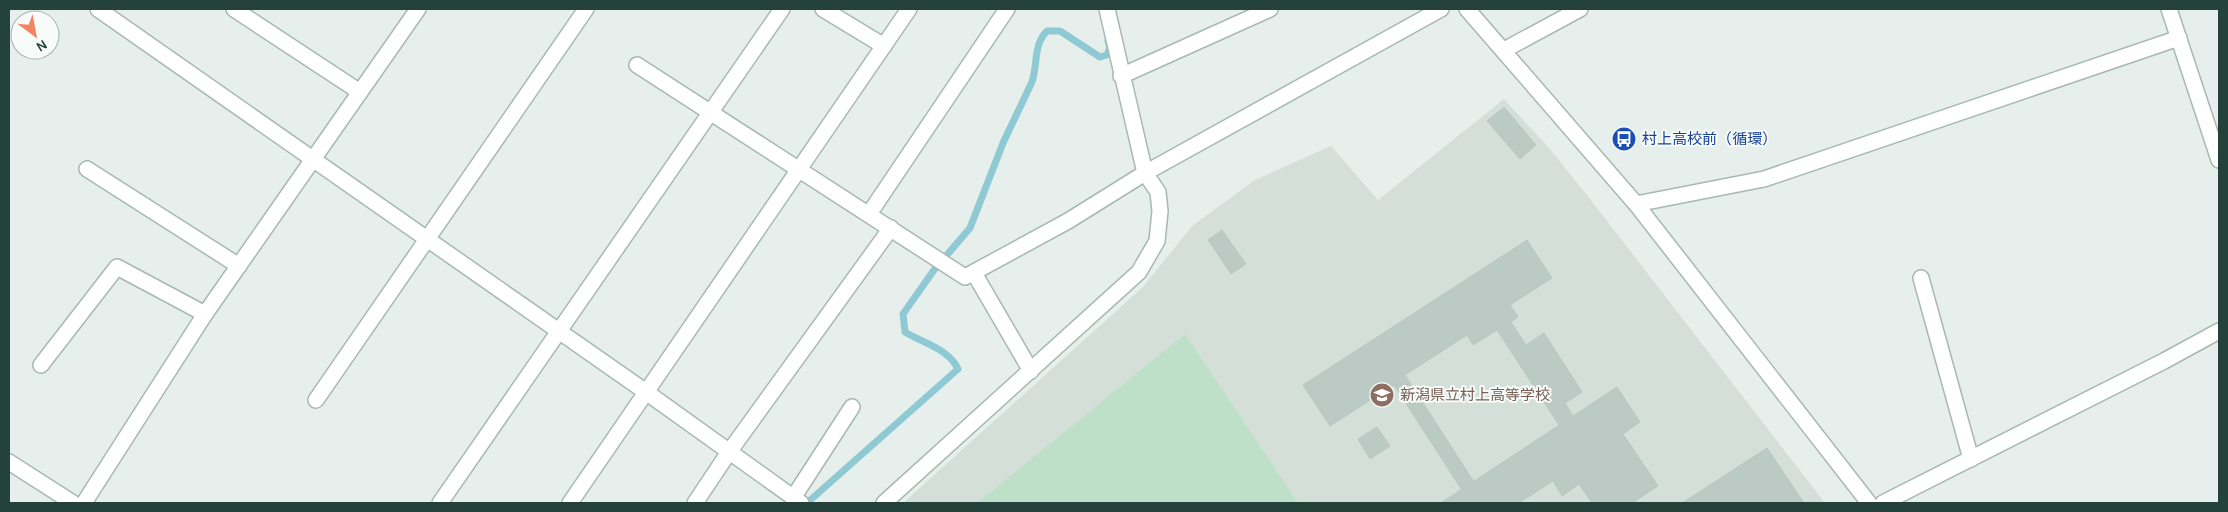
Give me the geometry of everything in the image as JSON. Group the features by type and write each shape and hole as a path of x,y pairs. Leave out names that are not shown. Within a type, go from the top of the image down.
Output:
{"street":[{"path":"98,9 646,392 796,500 852,407"},
{"path":"234,9 360,92"},
{"path":"84,503 205,314 418,9"},
{"path":"316,400 586,9"},
{"path":"440,503 782,9"},
{"path":"823,9 884,46"},
{"path":"570,503 909,9"},
{"path":"868,214 1007,9"},
{"path":"884,503 1140,272 1158,241 1160,211 1158,192 1145,172 1121,76 1107,9"},
{"path":"1121,76 1270,9"},
{"path":"637,65 712,111 965,277 1068,221 1145,172 1441,9"},
{"path":"1467,9 1636,204 1869,503"},
{"path":"1504,50 1580,9"},
{"path":"2169,9 2219,160"},
{"path":"1636,204 1764,179 2179,38"},
{"path":"87,169 239,266"},
{"path":"695,503 729,452 891,228"},
{"path":"41,365 117,267 205,314"},
{"path":"974,273 1031,371"},
{"path":"1921,278 1970,459"},
{"path":"1883,503 2219,331"},
{"path":"9,462 73,503"}],"shaded area":[{"name":"新潟県立村上高等学校","path":"1504,99 1549,148 1590,199 1825,503 903,503 1143,287 1192,226 1255,180 1331,146 1378,200"}],"green space":[{"path":"1185,334 1298,503 977,503"}],"building":[{"path":"1504,107 1536,145 1520,159 1487,121"},
{"path":"1222,230 1246,264 1231,274 1208,240"},
{"path":"1527,240 1552,278 1510,305 1518,317 1511,322 1526,345 1544,333 1582,392 1565,403 1573,416 1559,425 1497,330 1473,345 1467,335 1405,375 1474,482 1462,490 1394,385 1330,426 1303,385"},
{"path":"1617,387 1640,422 1623,434 1658,486 1632,503 1592,503 1579,484 1562,496 1553,481 1519,503 1441,503"},
{"path":"1377,427 1390,446 1370,459 1358,439"},
{"path":"1767,448 1804,503 1682,503"}],"waterway":[{"path":"807,503 958,369 954,362 942,351 905,332 903,314 934,270 970,228 1003,143 1032,82 1038,49 1043,36 1047,31 1060,31 1100,57 1107,55 1110,48 1108,41"}],"place":[{"name":"村上高校前（循環）","path":"1624,139"},
{"name":"新潟県立村上高等学校","path":"1382,395"}]}
